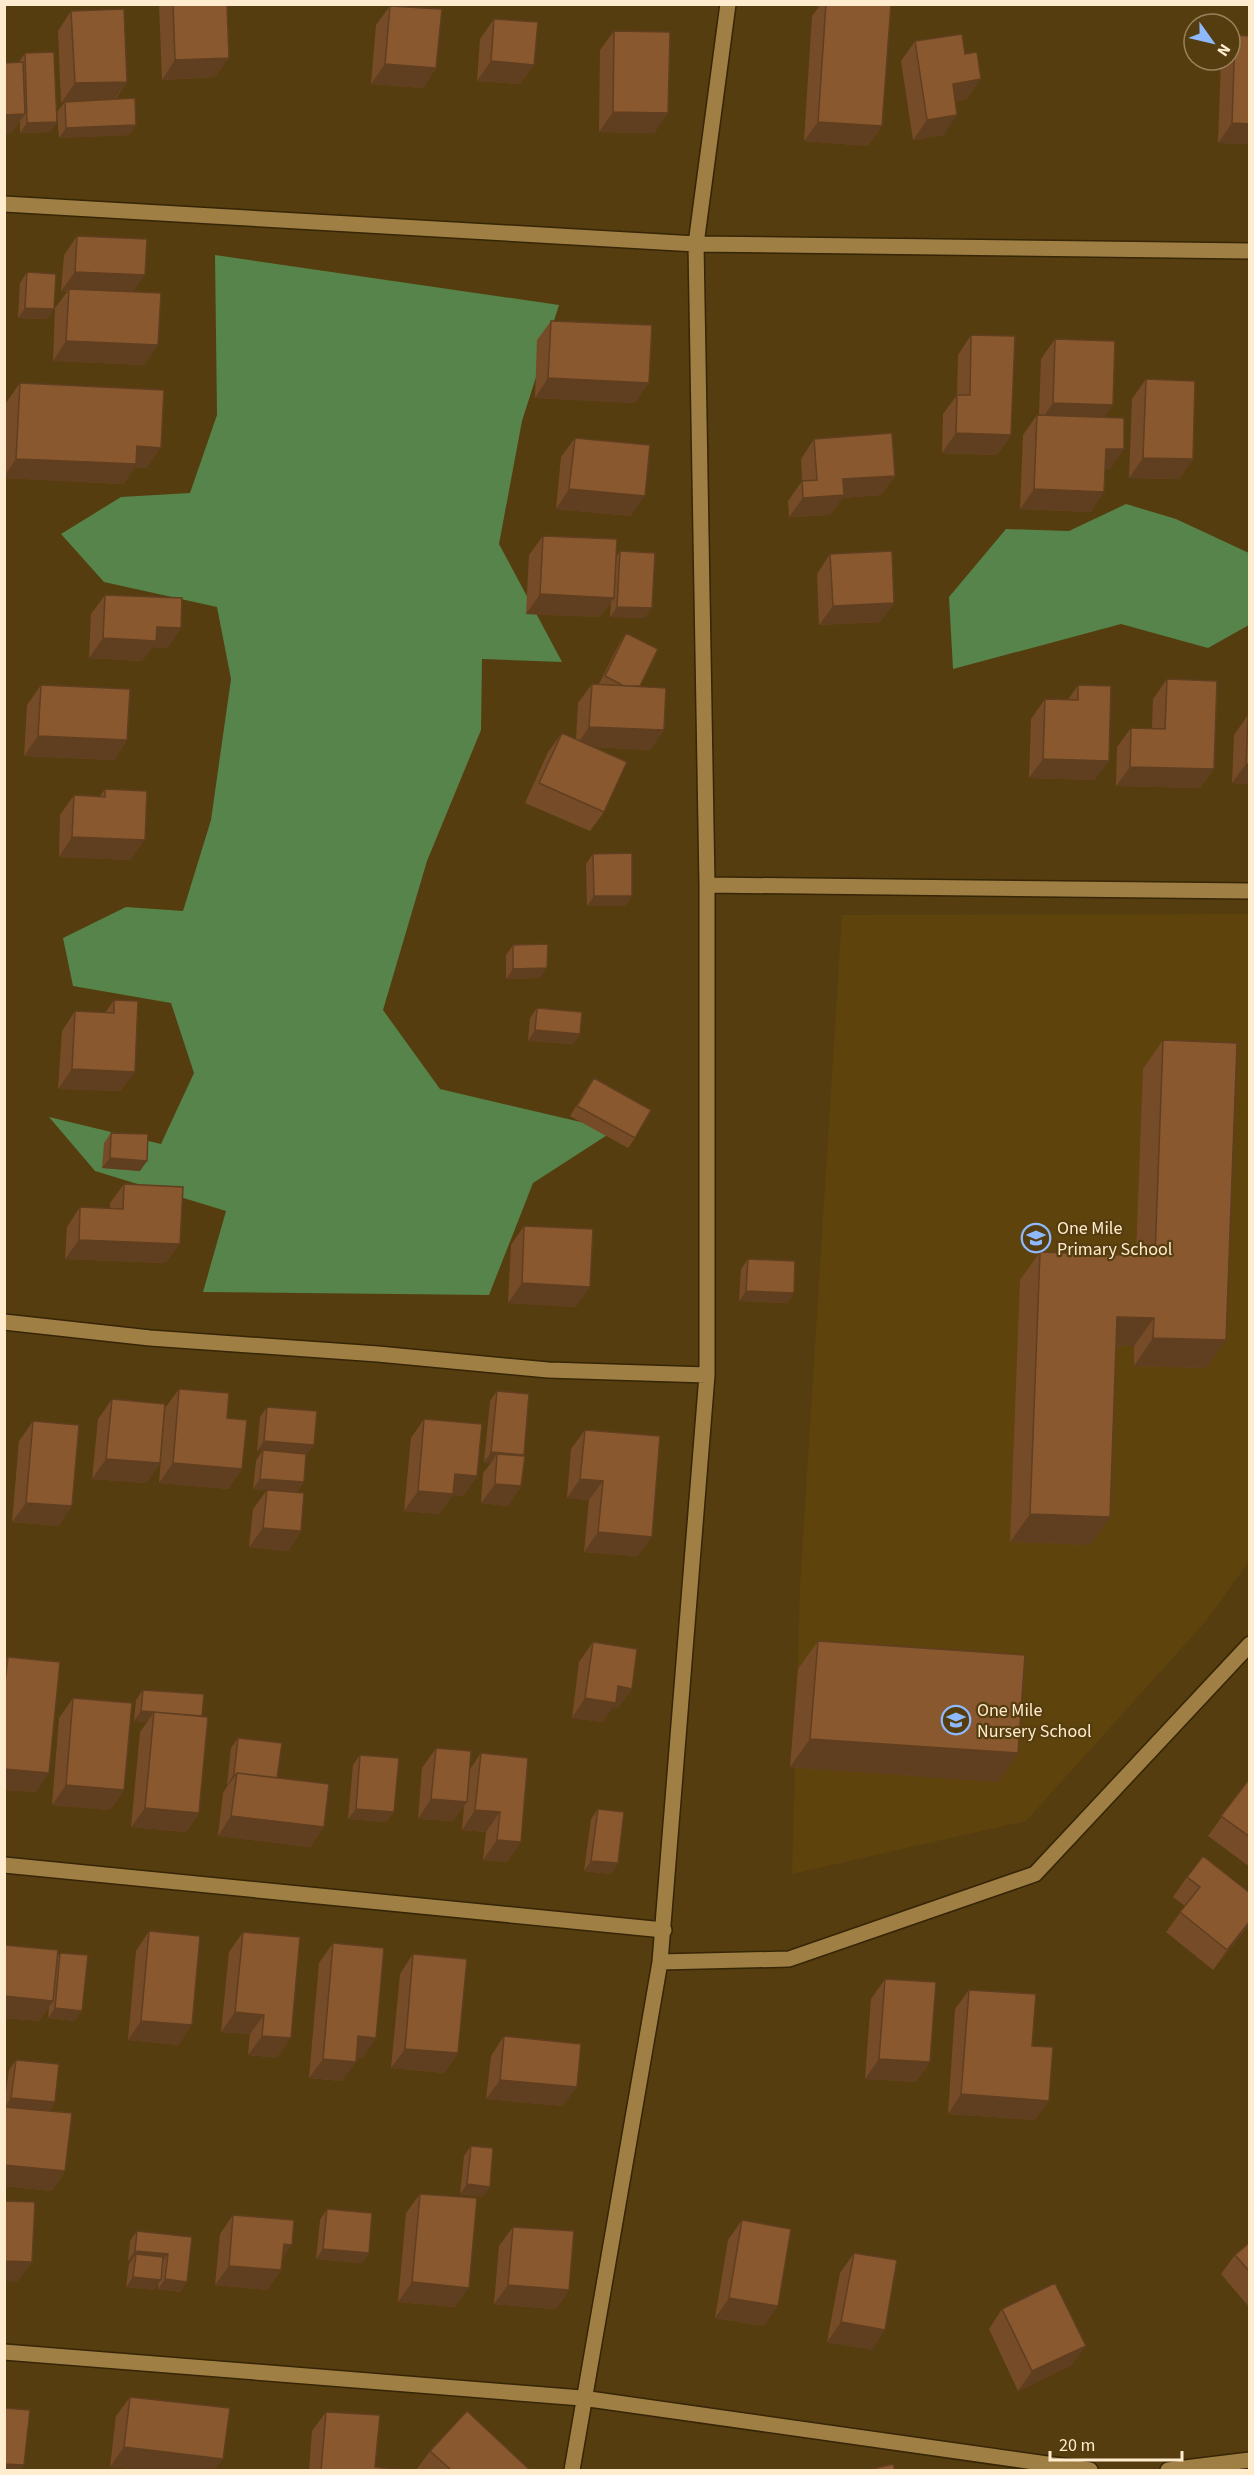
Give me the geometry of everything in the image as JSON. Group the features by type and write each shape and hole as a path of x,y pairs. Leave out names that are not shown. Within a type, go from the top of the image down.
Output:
{"street":[{"path":"572,2470 582,2398 664,1930 706,1375 707,885 696,244 728,4"},
{"path":"4,204 696,244 1250,251"},
{"path":"707,885 1250,891"},
{"path":"4,1322 150,1338 378,1354 548,1370 706,1375"},
{"path":"660,1962 789,1959 1035,1874 1250,1644"},
{"path":"4,1864 664,1930"},
{"path":"4,2352 582,2398 1090,2470"},
{"path":"1168,2470 1250,2460"}],"shaded area":[{"name":"One Mile Primary School","path":"1249,914 1249,1561 1207,1620 1026,1821 792,1874 800,1586 842,915"}],"green space":[{"path":"215,255 559,305 522,421 499,544 562,662 482,659 481,730 427,861 383,1010 440,1089 615,1130 533,1183 489,1295 203,1292 226,1211 95,1171 49,1117 161,1144 194,1073 171,1003 73,986 63,938 126,907 183,911 211,820 231,679 217,607 104,582 61,534 121,497 190,493 217,415"},
{"path":"1126,504 1176,519 1249,553 1249,625 1208,648 1121,624 953,669 949,597 1006,529 1069,531"}],"building":[{"path":"173,4 227,4 229,58 175,60"},
{"path":"826,4 891,4 882,126 818,122"},
{"path":"390,6 442,9 436,68 385,64"},
{"path":"124,9 127,82 75,83 71,11"},
{"path":"494,19 538,22 534,65 491,61"},
{"path":"614,31 670,32 668,113 613,112"},
{"path":"962,34 965,54 977,52 981,79 953,84 957,115 927,120 915,41"},
{"path":"1242,35 1250,36 1250,124 1232,123 1234,72 1242,72"},
{"path":"54,52 57,122 27,123 25,53"},
{"path":"23,62 25,114 4,115 4,63"},
{"path":"135,98 136,125 66,128 65,102"},
{"path":"77,236 147,239 145,275 75,272"},
{"path":"27,272 56,274 54,309 25,308"},
{"path":"69,289 161,293 158,345 66,341"},
{"path":"551,321 652,325 649,383 548,378"},
{"path":"971,335 1015,336 1011,435 956,433 957,395 970,395"},
{"path":"1055,339 1115,341 1113,405 1053,403"},
{"path":"1146,379 1195,381 1193,459 1143,458"},
{"path":"20,383 164,390 161,448 137,446 136,464 16,459"},
{"path":"1037,415 1124,418 1124,449 1106,449 1104,492 1034,489"},
{"path":"892,433 895,476 843,479 844,495 803,498 802,481 817,480 814,439"},
{"path":"575,438 650,445 645,496 569,489"},
{"path":"543,536 617,539 614,598 540,594"},
{"path":"620,551 655,553 652,608 617,607"},
{"path":"892,551 894,603 833,606 830,554"},
{"path":"105,595 182,598 181,628 157,627 156,641 103,638"},
{"path":"626,633 658,649 640,686 624,686 605,676"},
{"path":"1167,679 1217,681 1214,769 1130,767 1131,728 1165,729"},
{"path":"592,684 666,688 664,730 589,727"},
{"path":"41,685 130,689 127,740 38,736"},
{"path":"1078,685 1111,686 1109,761 1043,759 1045,699 1078,700"},
{"path":"1248,715 1250,715 1250,764 1246,764"},
{"path":"562,733 627,762 604,812 539,783"},
{"path":"105,789 147,791 145,840 72,837 74,795 105,797"},
{"path":"632,853 632,896 594,896 593,854"},
{"path":"548,944 547,968 513,969 513,945"},
{"path":"114,1000 138,1001 135,1072 72,1069 75,1011 114,1013"},
{"path":"537,1008 582,1012 580,1034 535,1030"},
{"path":"1163,1040 1237,1043 1226,1340 1153,1338 1154,1318 1117,1317 1110,1517 1030,1514 1040,1252 1155,1256"},
{"path":"594,1078 651,1110 635,1138 577,1106"},
{"path":"111,1133 148,1134 147,1161 110,1158"},
{"path":"124,1184 183,1187 180,1244 79,1240 80,1207 123,1209"},
{"path":"524,1226 593,1229 590,1287 522,1283"},
{"path":"748,1259 795,1261 794,1293 746,1291"},
{"path":"179,1389 229,1393 227,1418 247,1420 242,1469 173,1463"},
{"path":"497,1391 529,1394 524,1455 491,1452"},
{"path":"112,1399 165,1404 160,1463 106,1459"},
{"path":"267,1407 317,1411 314,1445 264,1441"},
{"path":"424,1419 482,1424 477,1476 455,1474 453,1494 418,1491"},
{"path":"33,1421 79,1425 72,1506 26,1503"},
{"path":"585,1430 660,1436 652,1537 598,1532 603,1481 580,1479"},
{"path":"263,1450 306,1454 304,1482 260,1479"},
{"path":"497,1454 525,1456 521,1486 495,1484"},
{"path":"267,1490 304,1493 301,1531 263,1528"},
{"path":"818,1641 1025,1655 1018,1753 810,1739"},
{"path":"593,1642 637,1649 632,1689 618,1686 616,1703 585,1698"},
{"path":"8,1657 60,1662 49,1773 4,1769 4,1691"},
{"path":"143,1690 204,1694 202,1716 141,1711"},
{"path":"73,1698 132,1703 124,1790 66,1785"},
{"path":"154,1712 208,1717 199,1813 145,1808"},
{"path":"238,1738 282,1743 277,1778 234,1774"},
{"path":"436,1748 471,1751 467,1802 431,1799"},
{"path":"481,1753 528,1758 521,1842 497,1840 500,1812 475,1810"},
{"path":"360,1755 399,1758 394,1812 356,1809"},
{"path":"237,1773 329,1784 324,1827 231,1816"},
{"path":"1250,1778 1250,1837 1221,1816"},
{"path":"598,1809 624,1812 618,1863 591,1861"},
{"path":"1203,1856 1250,1893 1250,1921 1227,1950 1180,1912 1200,1887 1187,1877"},
{"path":"149,1931 200,1936 192,2025 141,2021"},
{"path":"243,1932 300,1937 291,2038 262,2036 264,2015 235,2012"},
{"path":"333,1943 384,1948 376,2038 358,2036 356,2062 323,2059"},
{"path":"4,1945 58,1950 53,2001 4,1996"},
{"path":"60,1953 88,1955 82,2011 55,2008"},
{"path":"413,1954 467,1959 458,2053 405,2049"},
{"path":"885,1979 936,1982 930,2062 879,2059"},
{"path":"969,1990 1036,1994 1032,2046 1053,2047 1049,2101 961,2094"},
{"path":"504,2036 581,2044 577,2087 500,2080"},
{"path":"16,2060 59,2064 55,2102 11,2098"},
{"path":"4,2107 72,2113 65,2171 4,2165"},
{"path":"471,2146 493,2148 490,2187 467,2184"},
{"path":"420,2194 477,2198 469,2288 412,2282"},
{"path":"4,2201 35,2202 32,2262 4,2261"},
{"path":"327,2209 372,2213 369,2253 323,2249"},
{"path":"233,2215 294,2220 292,2245 284,2244 281,2270 229,2266"},
{"path":"742,2220 791,2229 778,2306 729,2298"},
{"path":"513,2227 574,2231 569,2290 508,2285"},
{"path":"137,2231 192,2237 187,2282 165,2279 168,2254 135,2251"},
{"path":"1250,2242 1250,2272 1235,2255"},
{"path":"854,2253 897,2260 885,2330 841,2322"},
{"path":"136,2254 163,2257 161,2280 133,2277"},
{"path":"1055,2283 1086,2346 1032,2371 1002,2309"},
{"path":"130,2397 230,2408 223,2459 124,2447"},
{"path":"4,2408 30,2410 24,2465 4,2464"},
{"path":"467,2411 530,2470 451,2470 430,2451"},
{"path":"326,2412 380,2415 375,2467 404,2470 321,2470"},
{"path":"893,2464 895,2470 868,2470"}],"place":[{"name":"One Mile Primary School","path":"1036,1238"},
{"name":"One Mile Nursery School","path":"956,1720"}]}
